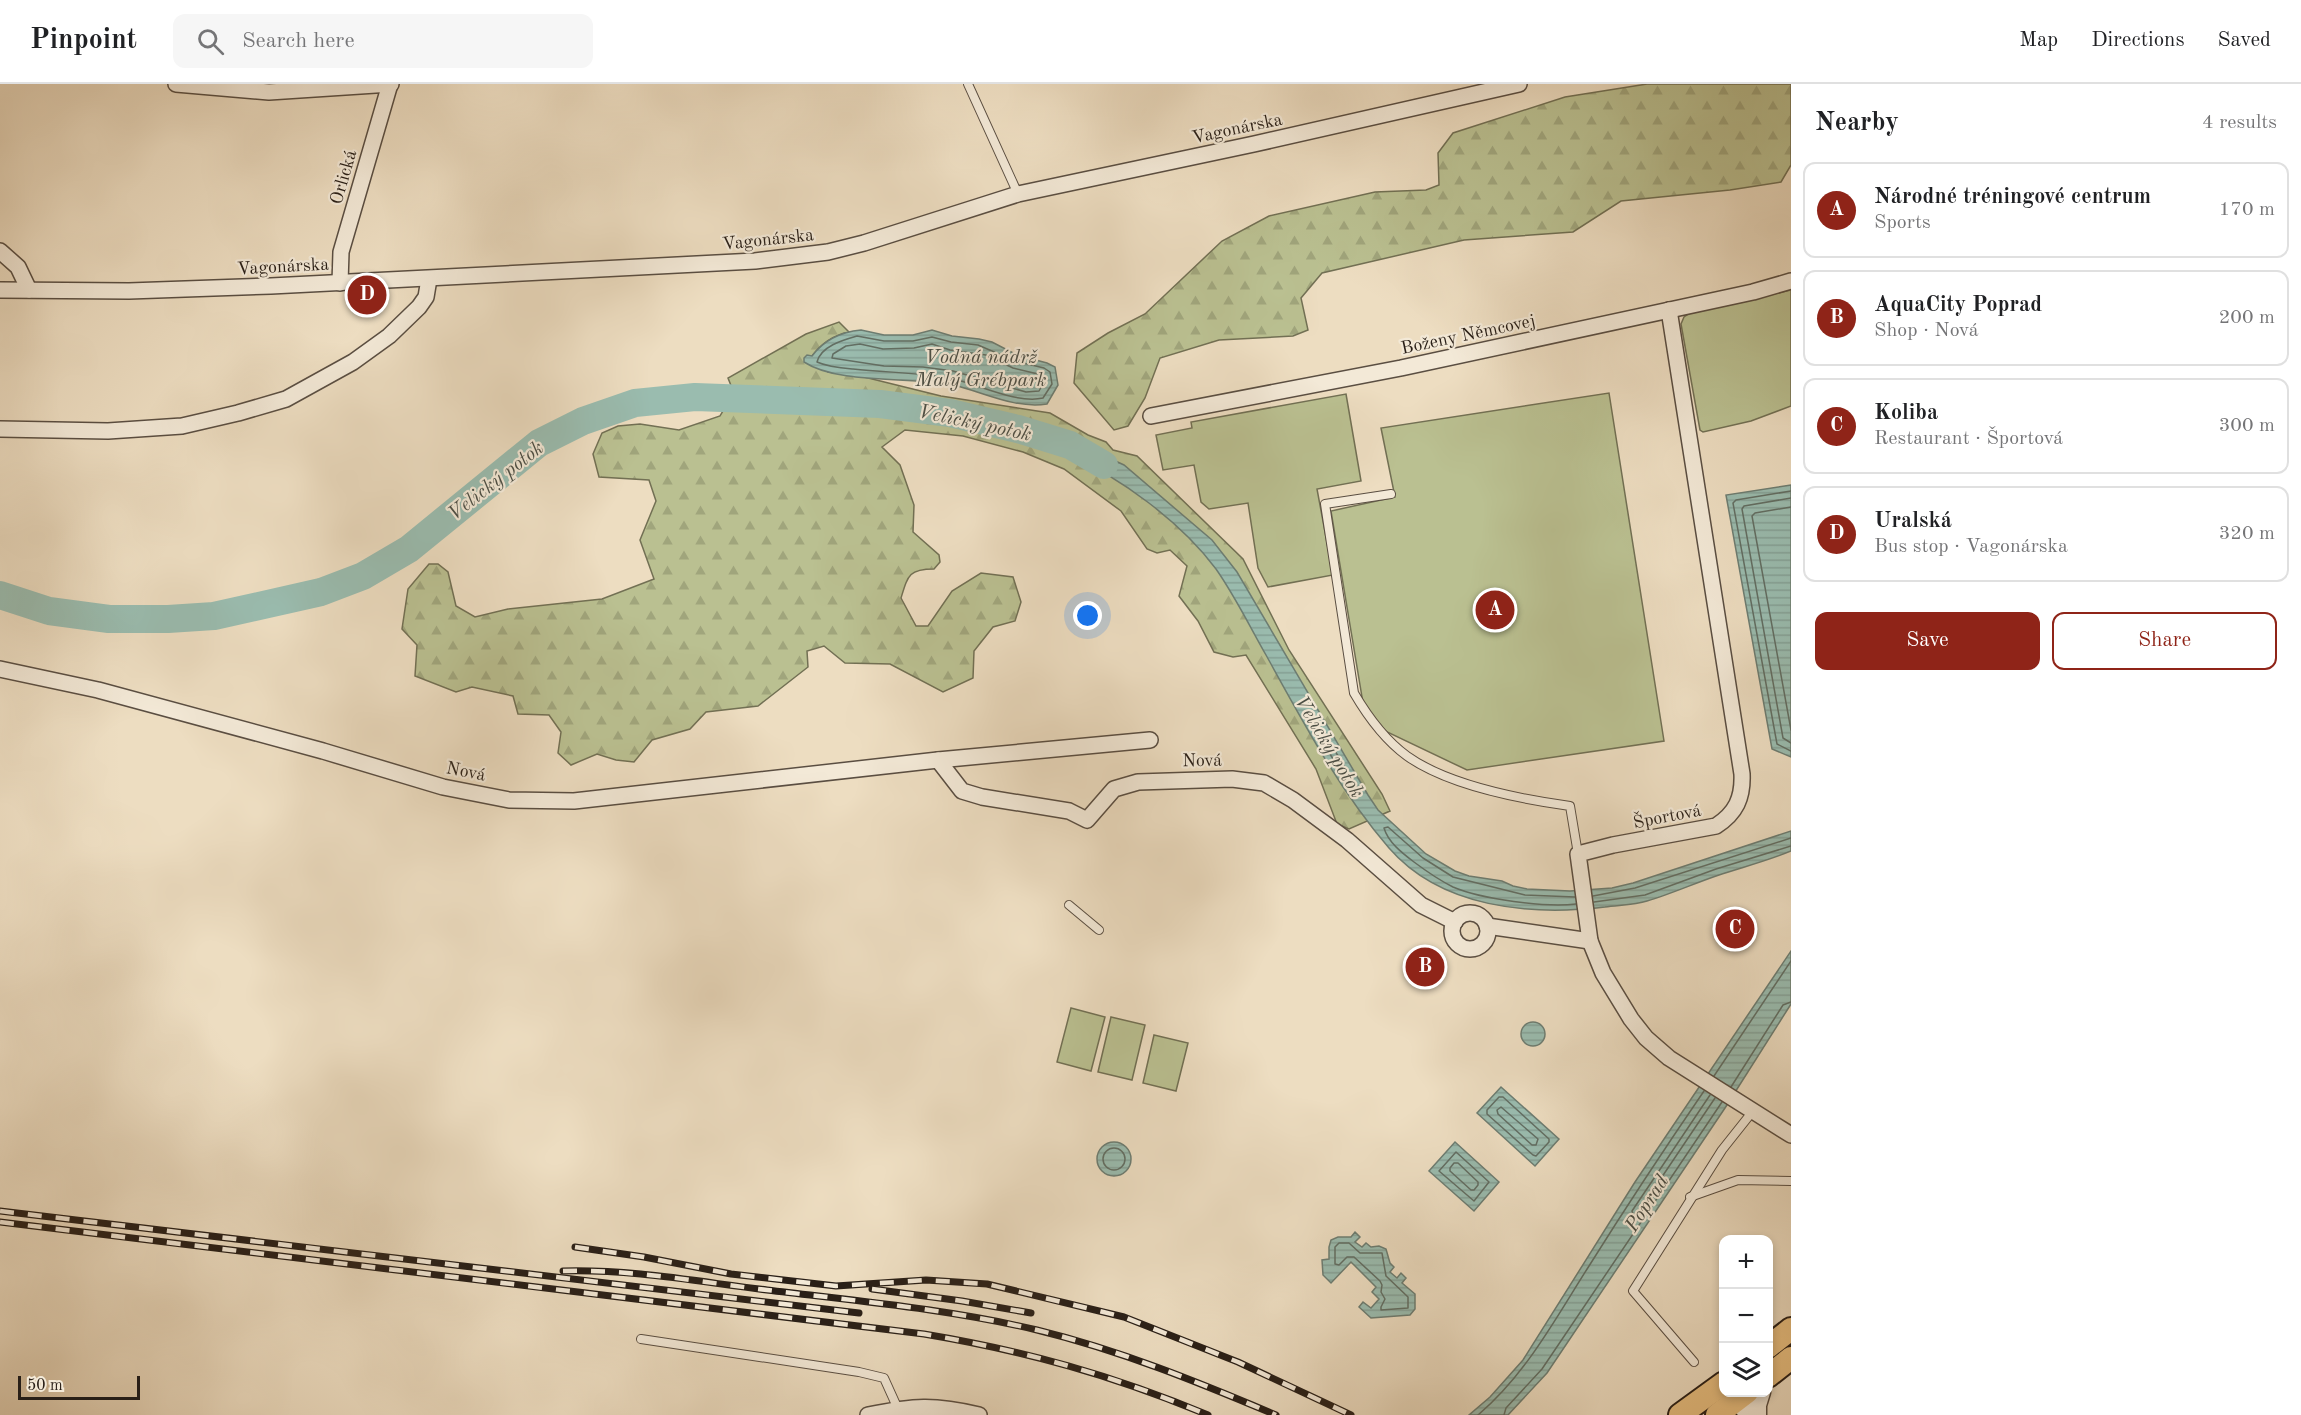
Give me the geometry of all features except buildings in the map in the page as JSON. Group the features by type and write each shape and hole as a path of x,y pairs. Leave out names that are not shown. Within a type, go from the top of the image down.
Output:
{"main road":[{"path":"1773,1343 1791,1329"},
{"path":"1773,1372 1791,1358"},
{"path":"1680,1415 1738,1397"},
{"path":"1717,1415 1738,1397"}],"street":[{"path":"176,84 268,92 391,84"},
{"name":"Orlická","path":"340,283 341,252 391,84"},
{"name":"Vagonárska","path":"0,290 129,291 340,283 795,257 864,243 1018,194 1519,84"},
{"path":"0,251 18,267 29,290"},
{"path":"0,429 108,431 182,426 286,399 353,362 389,336 419,307 426,297 429,279"},
{"name":"Boženy Němcovej","path":"1151,416 1401,368 1791,281"},
{"name":"Športová","path":"1578,854 1613,845 1716,826 1735,810 1742,788 1742,774 1669,310"},
{"name":"Nová","path":"0,669 98,690 323,751 443,787 509,800 574,801 938,760 1150,740"},
{"name":"Nová","path":"938,760 962,791 1069,811 1087,820 1114,789 1138,782 1232,779 1264,783 1293,800 1347,840 1421,905 1455,922"},
{"path":"1578,854 1590,941 1603,973 1630,1019 1656,1047 1791,1135"},
{"path":"1463,915 1480,916 1487,926 1488,933 1483,943 1473,948 1466,948 1457,943 1454,938 1455,922 1463,915"},
{"path":"1487,926 1590,941"},
{"path":"1756,1415 1759,1397"},
{"path":"868,1415 898,1409 935,1406 979,1415"}],"lane":[{"path":"968,84 1018,194"},
{"path":"1391,494 1325,504 1354,693 1370,720 1407,756 1441,776 1526,800 1570,806 1578,854"},
{"path":"1068,905 1099,930"},
{"path":"1694,1362 1633,1291 1690,1197 1750,1109"},
{"path":"1690,1197 1738,1180 1791,1180"},
{"path":"641,1339 859,1372 884,1378 898,1409"}],"green space":[{"path":"1647,84 1791,84 1791,165 1781,182 1730,190 1621,201 1573,232 1464,240 1322,273 1301,298 1308,330 1293,336 1219,340 1160,358 1145,398 1128,426 1114,430 1074,383 1077,353 1108,333 1145,314 1222,241 1269,216 1375,192 1426,190 1439,185 1438,153 1453,133 1565,97"},
{"path":"1791,290 1791,406 1751,421 1703,432 1700,430 1681,324 1684,317 1690,313"},
{"path":"839,322 849,332 828,341 812,356 828,372 856,375 941,396 1050,413 1088,435 1106,442 1113,450 1137,456 1243,559 1289,650 1382,794 1390,811 1349,829 1337,824 1316,769 1246,655 1233,657 1214,652 1198,621 1179,596 1187,566 1170,550 1157,553 1147,549 1121,511 1064,469 1023,452 963,436 905,430 882,447 900,465 914,505 913,532 939,555 940,562 934,569 914,572 903,590 901,598 916,626 928,626 952,591 981,573 1013,577 1021,602 1015,621 993,627 974,651 973,678 943,692 890,664 845,663 824,646 807,651 808,667 758,706 706,712 690,729 652,740 634,762 616,760 597,754 571,765 558,753 561,732 549,715 518,714 513,696 472,687 456,692 415,676 417,645 402,629 408,589 429,564 438,564 448,572 456,606 475,617 508,609 602,599 654,579 640,540 656,501 649,480 599,477 593,454 602,433 618,426 640,424 679,430 720,416 734,393 728,378 806,334"},
{"path":"1609,393 1664,741 1467,770 1385,731 1364,709 1331,511 1395,497 1381,428"},
{"path":"1346,394 1361,481 1317,489 1333,575 1268,587 1258,568 1248,503 1209,509 1201,502 1194,465 1163,470 1156,435 1192,428 1191,422"},
{"path":"1071,1008 1105,1017 1091,1071 1057,1062"},
{"path":"1111,1017 1145,1025 1132,1080 1098,1072"},
{"path":"1154,1035 1188,1043 1176,1091 1143,1083"}],"water":[{"name":"Vodná nádrž Malý Grébpark","path":"861,330 884,335 913,335 932,330 952,336 992,342 1017,355 1055,367 1058,385 1047,404 1023,404 936,382 836,374 804,362 807,355 812,356 822,345 834,338"},
{"path":"1072,441 1124,465 1212,540 1237,572 1378,810 1426,854 1455,871 1527,889 1570,891 1612,888 1633,883 1791,831 1791,851 1647,901 1576,910 1517,908 1488,903 1434,884 1410,868 1389,848 1354,803 1308,730 1216,569 1185,534 1148,502 1108,475 1067,454"},
{"path":"1791,485 1791,757 1772,749 1726,495"},
{"name":"Poprad","path":"1791,951 1791,1004 1725,1108 1547,1373 1508,1415 1469,1415 1490,1397 1523,1360 1635,1182"},
{"path":"1533,1022 1541,1026 1545,1034 1541,1042 1533,1046 1525,1042 1521,1034 1525,1026"},
{"path":"1501,1087 1559,1139 1535,1166 1477,1113"},
{"path":"1114,1142 1126,1147 1131,1159 1126,1171 1114,1176 1102,1171 1097,1159 1102,1147"},
{"path":"1455,1142 1499,1182 1474,1211 1429,1171"},
{"path":"1355,1232 1360,1237 1355,1242 1362,1247 1366,1243 1371,1247 1379,1246 1386,1249 1390,1263 1394,1267 1390,1272 1397,1278 1401,1273 1406,1278 1402,1283 1415,1294 1415,1309 1410,1315 1371,1318 1359,1307 1363,1302 1371,1308 1379,1299 1372,1292 1376,1287 1351,1262 1331,1283 1323,1275 1322,1260 1329,1259 1331,1240 1338,1237 1351,1237"}],"waterway":[{"name":"Velický potok","path":"0,595 49,611 109,619 168,619 214,616 321,592 363,576 409,549 539,443 583,421 635,403 695,397 880,404 950,413 1018,429 1070,445 1104,465"}],"railway":[{"path":"0,1211 859,1313"},
{"path":"0,1222 924,1334 998,1348 1068,1366 1103,1376 1208,1415"},
{"path":"575,1247 644,1257 731,1274 836,1286 926,1280 987,1284 1124,1317 1238,1362 1351,1415"},
{"path":"563,1271 614,1272 665,1277 970,1316 1068,1338 1128,1357 1276,1415"},
{"path":"872,1289 1031,1313"}],"place":[{"name":"Uralská","path":"367,295"},
{"name":"Národné tréningové centrum","path":"1495,610"},
{"name":"Koliba","path":"1735,929"},
{"name":"AquaCity Poprad","path":"1425,967"}]}
